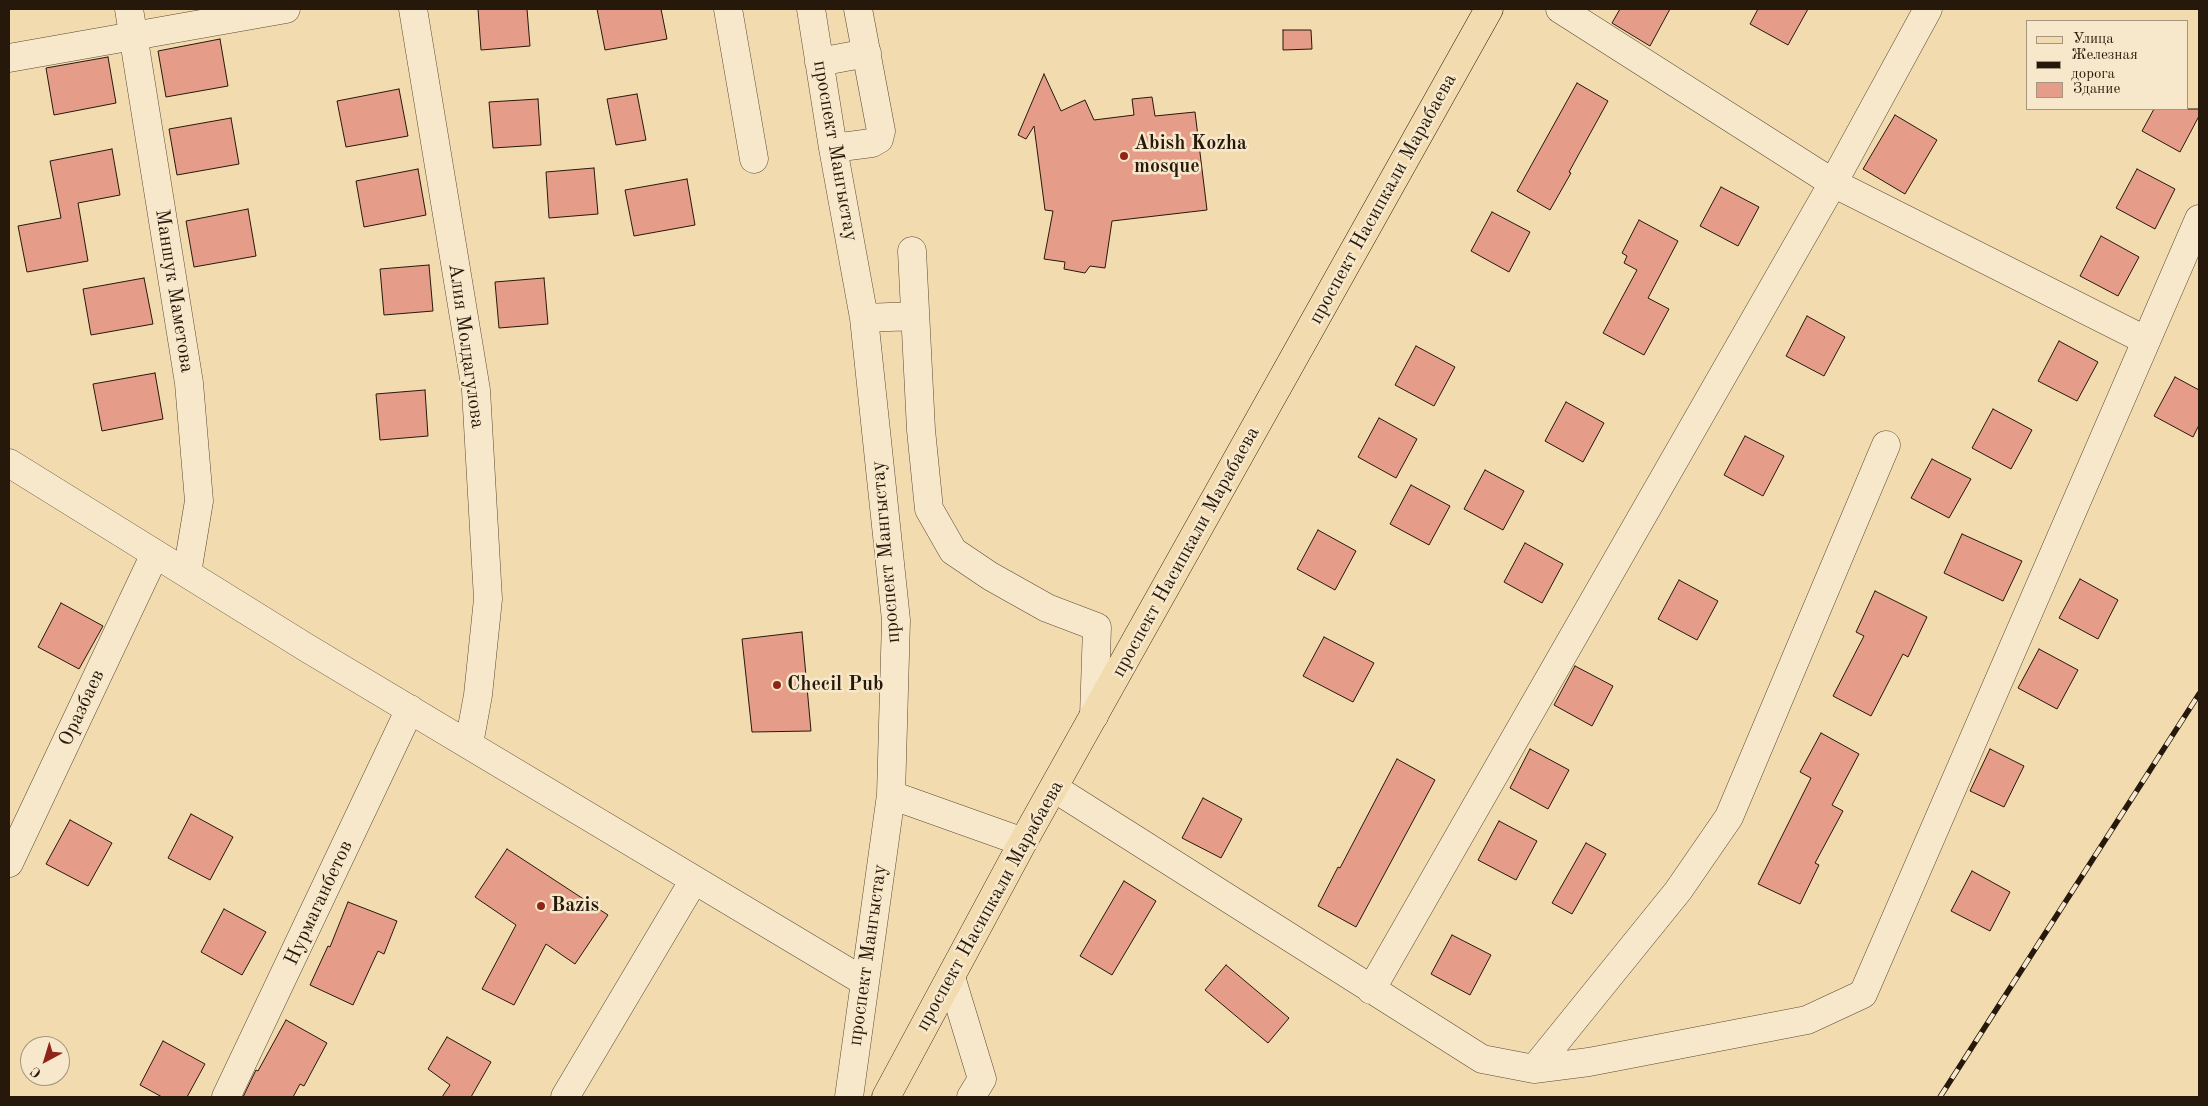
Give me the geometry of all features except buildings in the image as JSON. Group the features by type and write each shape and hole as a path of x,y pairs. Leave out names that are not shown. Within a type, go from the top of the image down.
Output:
{"main road":[{"name":"проспект Насипкали Марабаева","path":"886,1097 1023,842 1489,9"}],"street":[{"name":"Маншук Маметова","path":"128,9 189,382 199,501 187,573"},
{"path":"9,58 286,9"},
{"name":"Алия Молдагулова","path":"413,9 476,390 488,598 478,695 470,744"},
{"path":"728,9 754,159"},
{"name":"проспект Мангыстау","path":"811,9 832,148 864,318 896,620 890,795 849,1097"},
{"path":"832,148 872,143 879,139 881,132 858,9"},
{"path":"1560,9 1833,183 2145,340"},
{"path":"1372,990 1833,183 1928,9"},
{"path":"819,62 866,53"},
{"path":"1054,788 1482,1059 1534,1069 1590,1062 1806,1020 1863,994 2199,219"},
{"path":"912,251 921,430 929,509 953,551 990,576 1048,608 1097,627 1094,716"},
{"path":"864,318 915,316"},
{"path":"1534,1069 1678,891 1729,817 1886,445"},
{"path":"9,463 410,709 865,982"},
{"name":"Оразбаев","path":"9,863 155,554"},
{"name":"Нурмаганбетов","path":"226,1097 410,709"},
{"path":"890,795 1023,842"},
{"path":"565,1097 694,880"},
{"path":"950,977 982,1079 971,1097"}],"railway":[{"path":"1940,1097 2199,694"}],"place":[{"name":"Abish Kozha mosque","path":"1124,156"},
{"name":"Checil Pub","path":"777,685"},
{"name":"Bazis","path":"541,906"}]}
